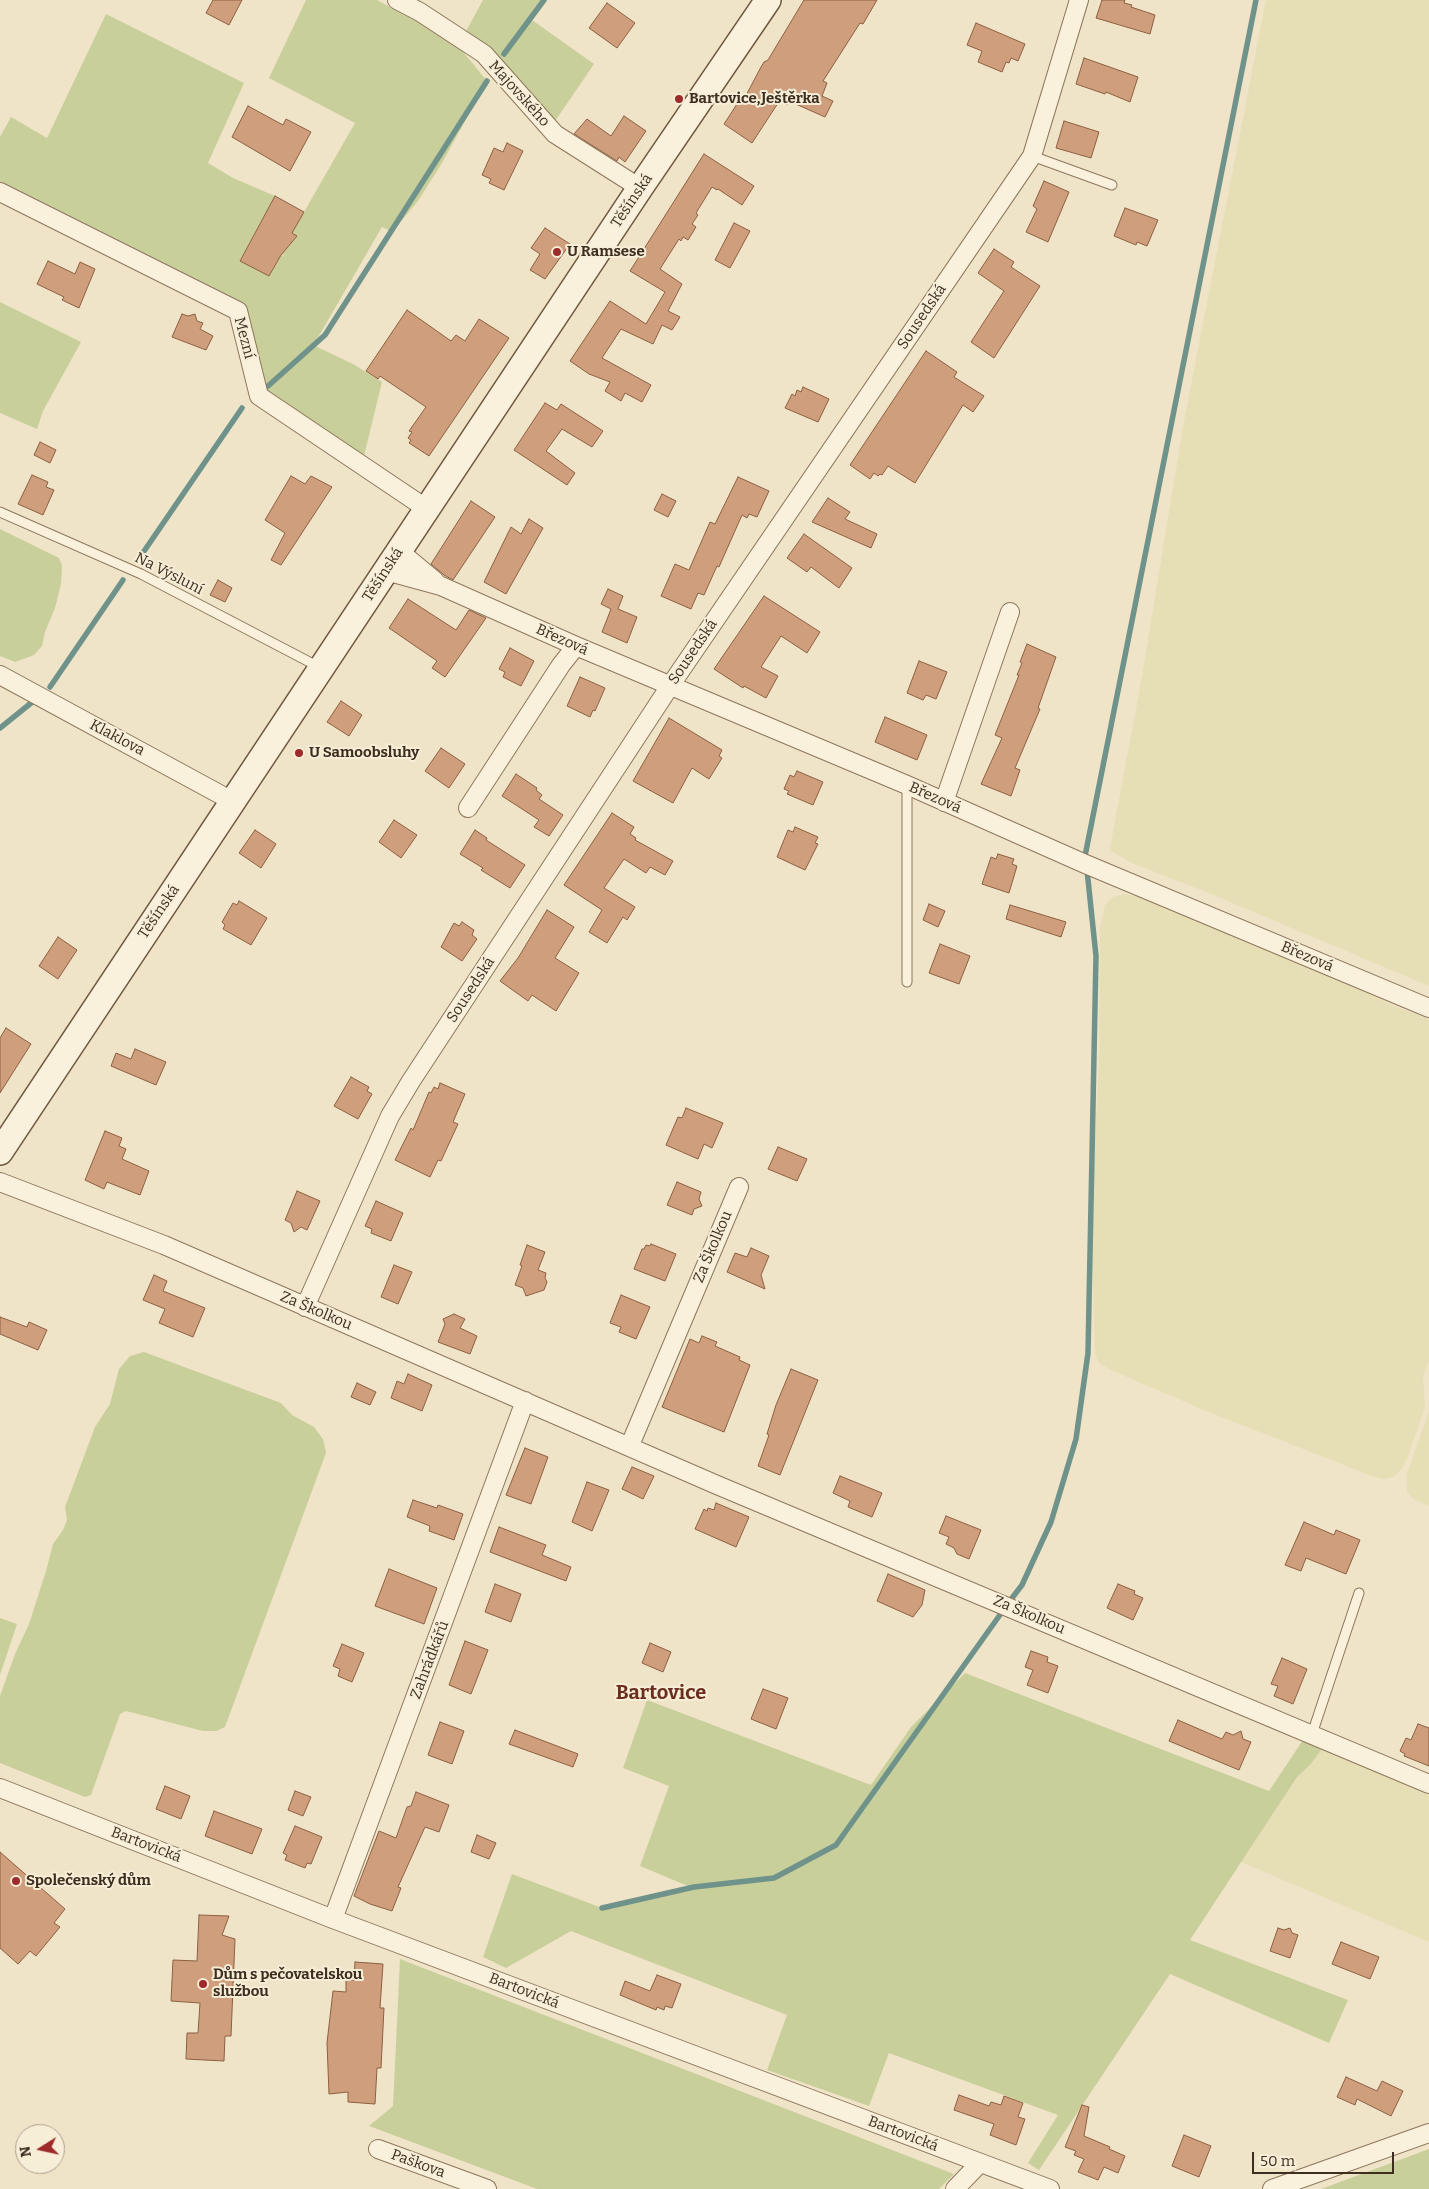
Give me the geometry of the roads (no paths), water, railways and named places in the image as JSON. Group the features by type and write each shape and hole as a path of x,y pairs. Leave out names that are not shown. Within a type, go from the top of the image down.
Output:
{"main road":[{"name":"Těšínská","path":"0,1152 640,188 768,0"}],"street":[{"name":"Majovského","path":"397,0 420,12 484,54 555,134 640,188"},
{"name":"Sousedská","path":"305,1306 394,1109 670,686 1032,156 1079,0"},
{"name":"Mezní","path":"0,192 238,311 259,396 428,509"},
{"name":"Březová","path":"393,561 442,586 576,646 907,785 1083,863 1429,1008"},
{"name":"Březová","path":"393,561 442,586"},
{"path":"944,802 1010,612"},
{"path":"468,808 561,665 576,646"},
{"name":"Klaklova","path":"0,675 234,802"},
{"name":"Za Školkou","path":"0,1182 164,1245 630,1445 717,1485 1429,1784"},
{"name":"Za Školkou","path":"630,1445 739,1187"},
{"name":"Zahrádkářů","path":"333,1919 525,1401"},
{"name":"Bartovická","path":"0,1788 333,1919 870,2120 979,2164 1050,2189"},
{"path":"1272,2189 1429,2132"},
{"name":"Paškova","path":"378,2149 486,2189"},
{"path":"955,2189 979,2164"}],"lane":[{"path":"1032,156 1112,185"},
{"name":"Na Výsluní","path":"0,512 141,574 322,668"},
{"path":"907,785 907,982"},
{"path":"1312,1734 1359,1593"}],"waterway":[{"path":"504,54 544,0"},
{"path":"1085,856 1256,0"},
{"path":"268,386 325,335 487,81"},
{"path":"138,560 242,408"},
{"path":"50,687 123,580"},
{"path":"0,728 36,699"},
{"path":"1012,1598 1022,1585 1051,1522 1076,1439 1088,1353 1096,956 1087,870"},
{"path":"602,1908 694,1887 774,1878 836,1845 1002,1612"}],"place":[{"name":"Bartovice,Ještěrka","path":"679,99"},
{"name":"U Ramsese","path":"557,252"},
{"name":"U Samoobsluhy","path":"299,753"},
{"name":"Společenský dům","path":"16,1881"},
{"name":"Dům s pečovatelskou službou","path":"203,1984"}],"district":[{"name":"Bartovice","path":"661,1693"}]}
